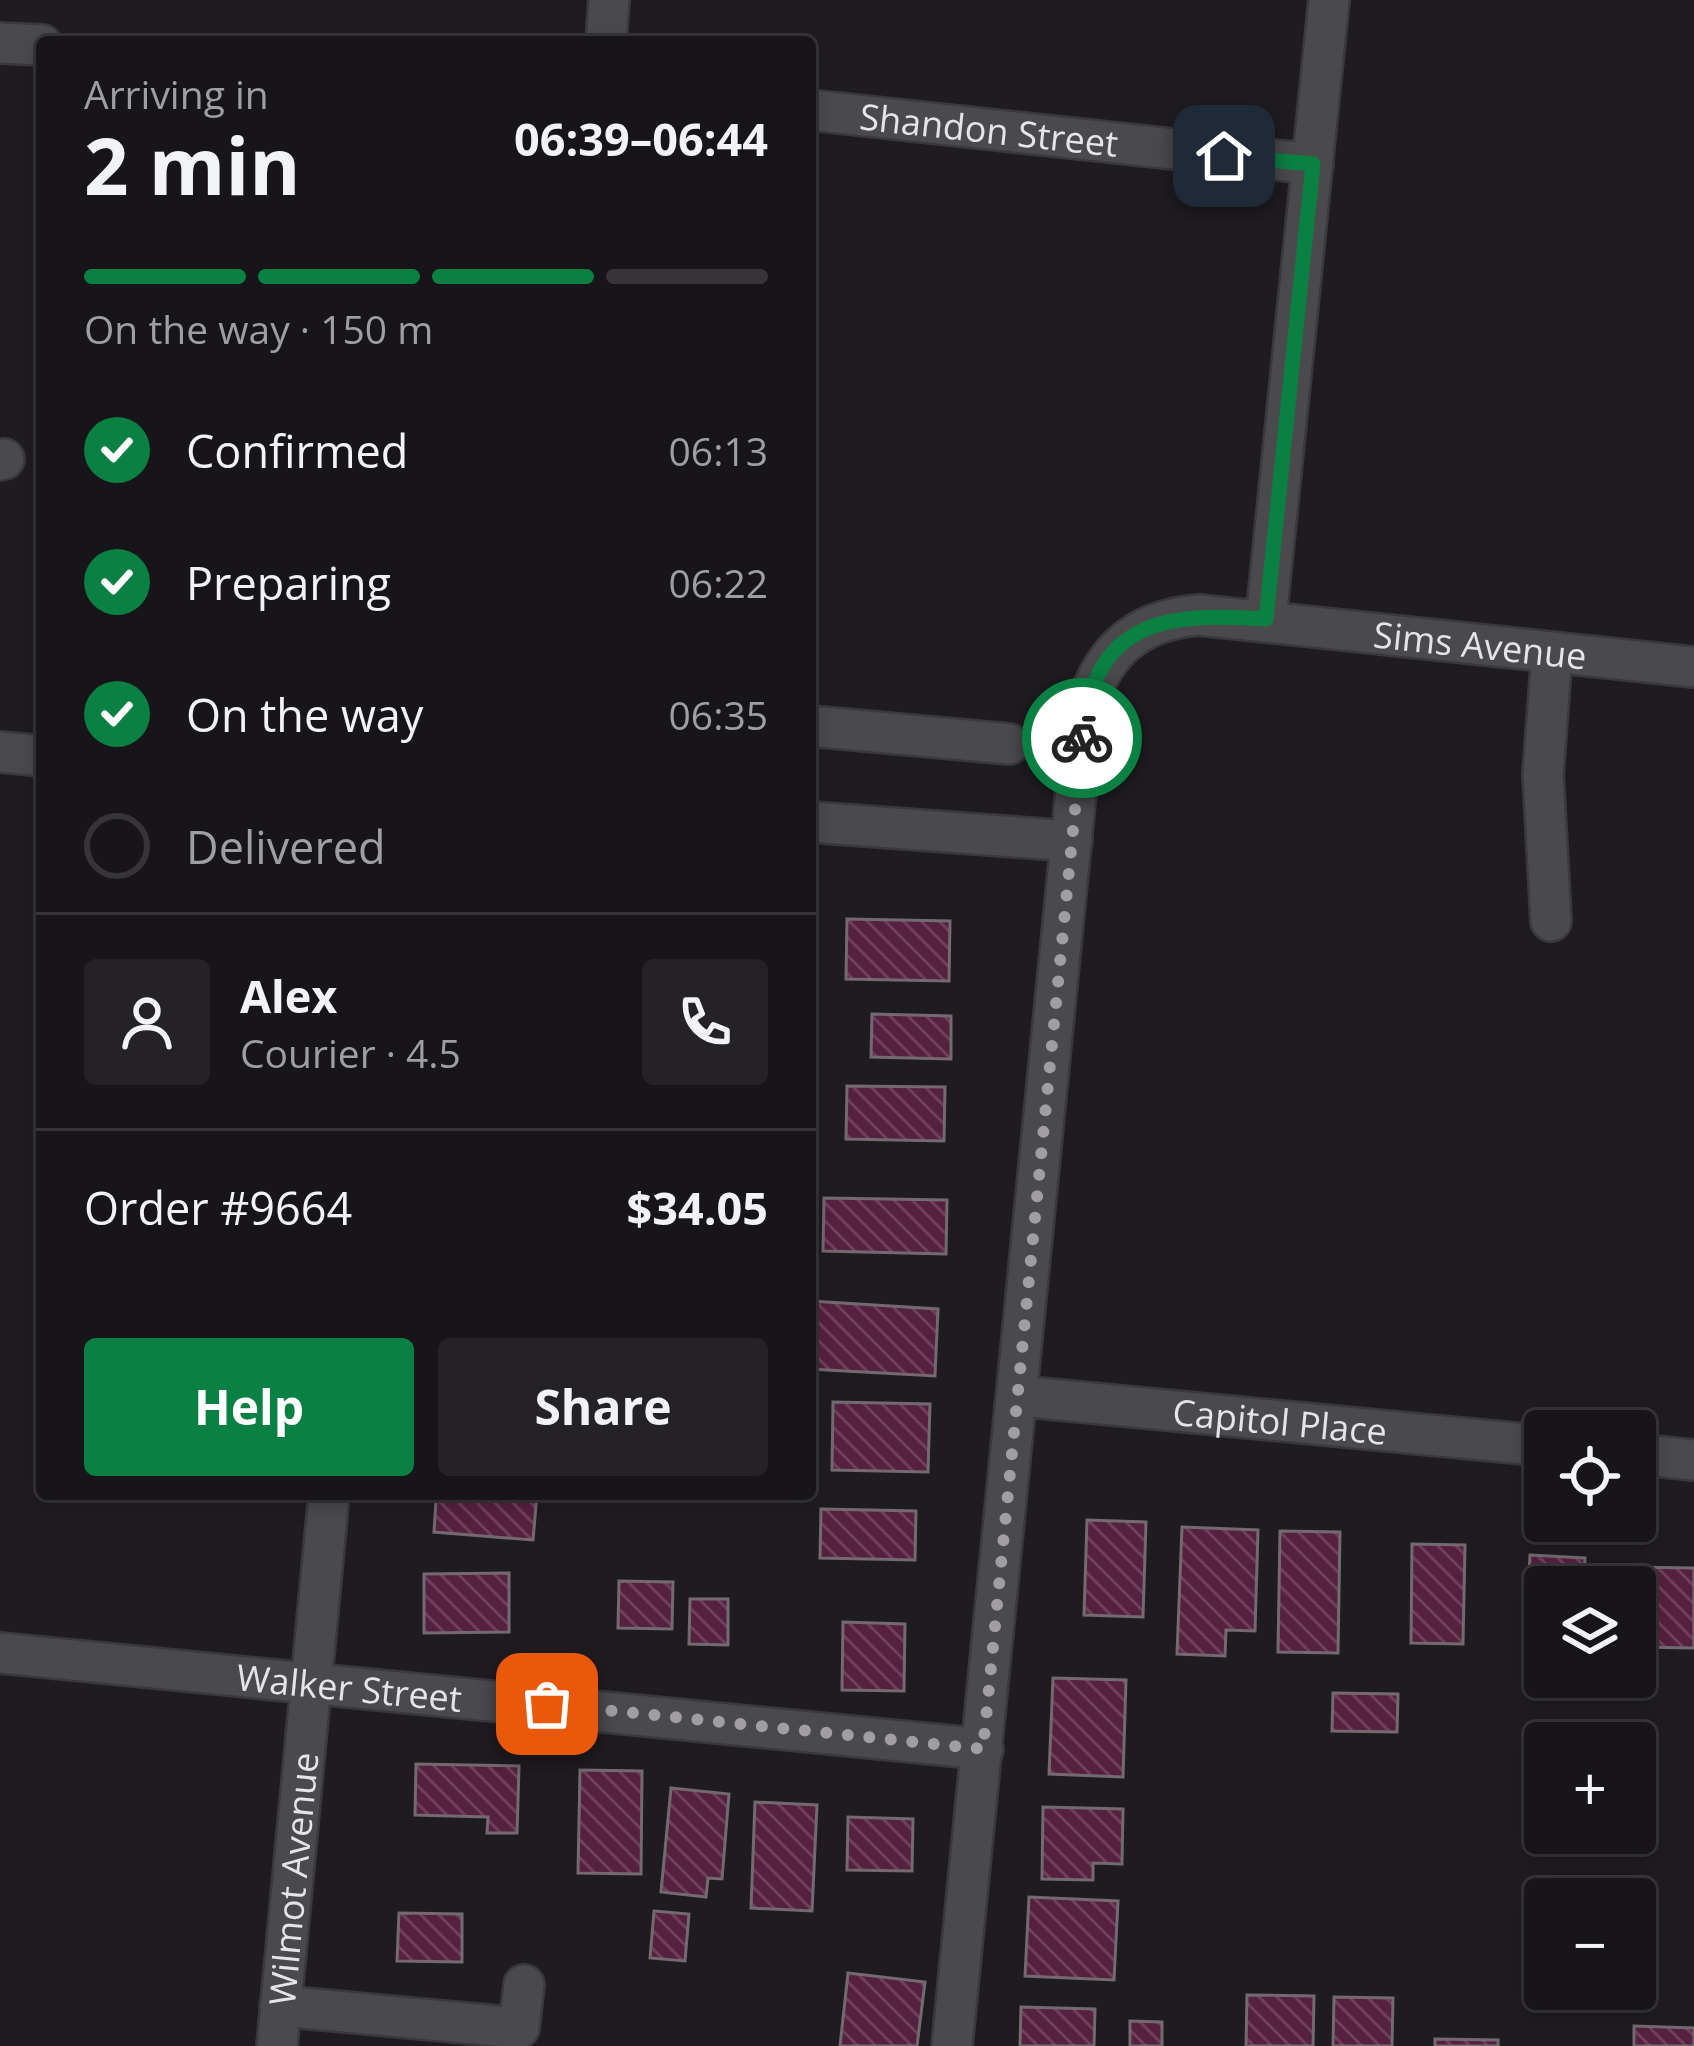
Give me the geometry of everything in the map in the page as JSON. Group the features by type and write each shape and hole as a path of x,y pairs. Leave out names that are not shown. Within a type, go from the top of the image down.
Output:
{"street":[{"path":"606,36 610,0"},
{"path":"1266,619 1330,0"},
{"path":"0,43 36,45"},
{"name":"Shandon Street","path":"816,111 1313,164"},
{"name":"Sims Avenue","path":"952,2046 1090,688 1118,646 1149,625 1178,617 1266,619 1694,667"},
{"path":"1551,921 1543,774 1552,652"},
{"path":"816,727 1009,744"},
{"path":"0,752 36,755"},
{"path":"816,822 1072,841"},
{"name":"Capitol Place","path":"1017,1396 1524,1444"},
{"path":"1656,1456 1694,1460"},
{"name":"Wilmot Avenue","path":"277,2046 328,1500"},
{"name":"Walker Street","path":"0,1653 983,1749"},
{"path":"280,2006 519,2028 524,1984"}],"building":[{"path":"847,919 950,921 949,981 846,979"},
{"path":"872,1014 951,1016 951,1059 871,1057"},
{"path":"847,1086 945,1087 944,1141 846,1139"},
{"path":"824,1198 947,1200 946,1254 823,1251"},
{"path":"816,1301 938,1309 935,1376 816,1369"},
{"path":"833,1402 930,1404 928,1472 832,1470"},
{"path":"436,1500 536,1500 533,1540 434,1532"},
{"path":"821,1509 916,1511 915,1560 820,1558"},
{"path":"1087,1520 1146,1522 1143,1617 1084,1615"},
{"path":"1182,1527 1258,1530 1255,1631 1226,1630 1225,1656 1177,1654"},
{"path":"1280,1531 1340,1532 1338,1653 1278,1652"},
{"path":"1412,1544 1465,1545 1463,1644 1411,1643"},
{"path":"1530,1555 1585,1558 1585,1566 1529,1566"},
{"path":"1656,1567 1694,1568 1694,1648 1656,1647"},
{"path":"509,1573 509,1632 424,1633 424,1574"},
{"path":"619,1581 673,1582 672,1629 618,1628"},
{"path":"690,1599 728,1599 728,1645 689,1644"},
{"path":"843,1622 905,1624 904,1691 842,1690"},
{"path":"1053,1678 1126,1680 1123,1777 1049,1774"},
{"path":"1333,1693 1398,1694 1397,1732 1332,1731"},
{"path":"416,1764 519,1766 517,1833 487,1833 488,1817 415,1815"},
{"path":"580,1770 642,1771 641,1874 578,1873"},
{"path":"671,1788 729,1794 722,1879 708,1878 706,1897 661,1892"},
{"path":"755,1802 817,1805 812,1911 751,1908"},
{"path":"1043,1807 1123,1809 1122,1864 1093,1863 1093,1880 1042,1879"},
{"path":"848,1817 913,1819 912,1871 847,1870"},
{"path":"1029,1897 1118,1901 1114,1980 1025,1976"},
{"path":"654,1911 689,1914 685,1961 650,1958"},
{"path":"399,1913 462,1914 462,1962 397,1961"},
{"path":"848,1973 925,1982 917,2046 840,2046"},
{"path":"1247,1995 1314,1996 1313,2046 1246,2046"},
{"path":"1334,1997 1393,1998 1392,2046 1333,2046"},
{"path":"1021,2007 1095,2009 1094,2046 1020,2046"},
{"path":"1130,2021 1162,2022 1162,2046 1130,2046"},
{"path":"1634,2026 1694,2028 1694,2046 1634,2046"},
{"path":"1435,2039 1498,2040 1498,2046 1435,2046"}],"way so far":[{"path":"547,1704 983,1749 1082,738"}],"route":[{"path":"1082,738 1090,688 1108,657 1132,635 1178,617 1266,619 1313,164 1224,156"}]}
